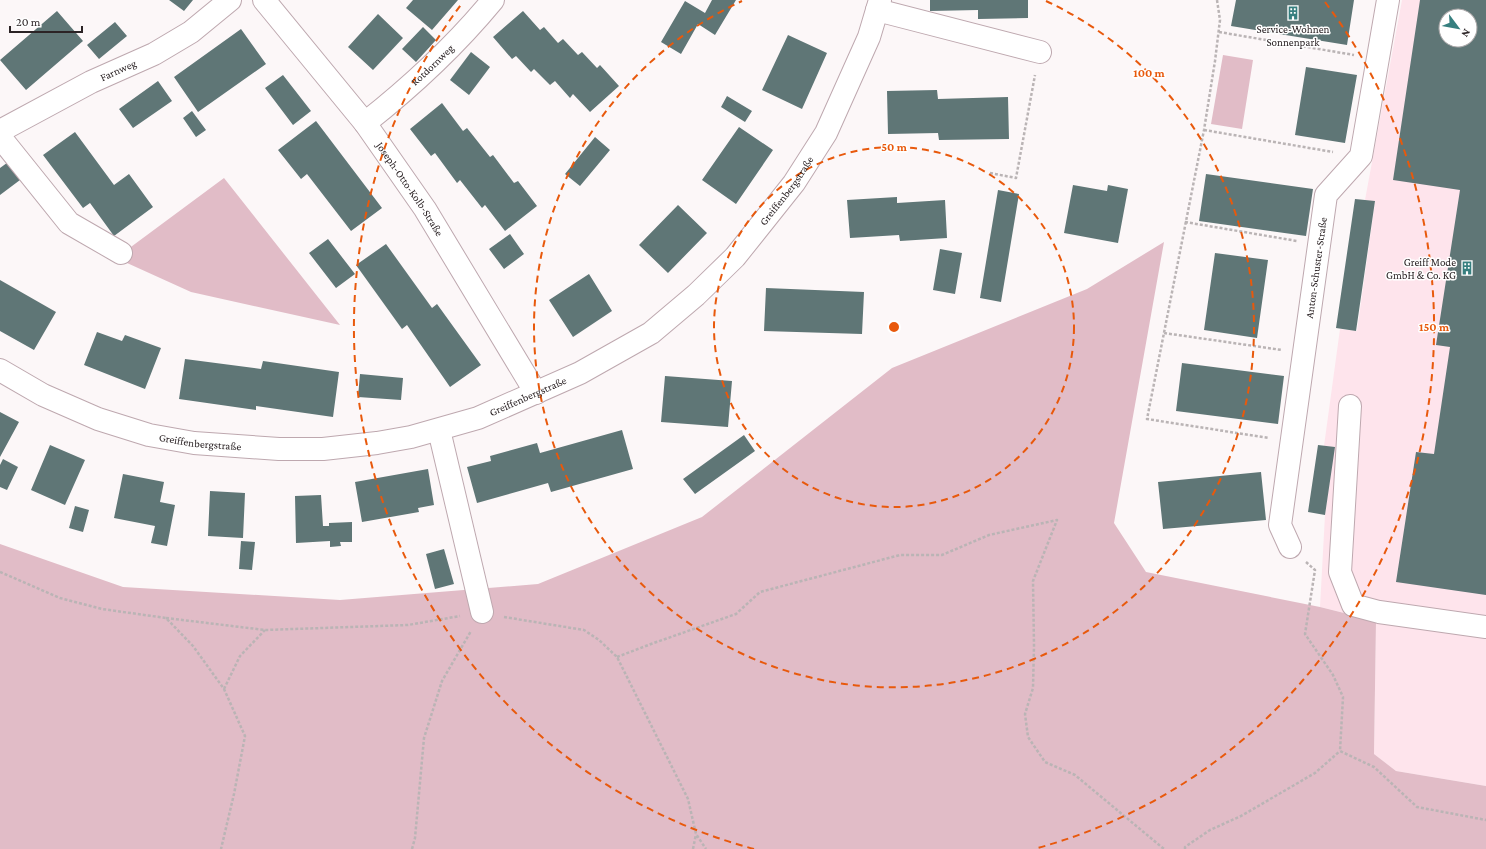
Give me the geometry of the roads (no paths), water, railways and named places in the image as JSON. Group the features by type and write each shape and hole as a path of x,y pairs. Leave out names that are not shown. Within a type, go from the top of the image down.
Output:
{"street":[{"name":"Farnweg","path":"0,131 92,82 154,54 191,32 230,0"},
{"name":"Joseph-Otto-Kolb-Straße","path":"264,0 365,124 425,209 536,393"},
{"name":"Rotdornweg","path":"365,124 428,71 462,36 493,0"},
{"name":"Anton-Schuster-Straße","path":"1290,547 1280,525 1326,195 1361,156 1388,0"},
{"path":"879,5 1040,52"},
{"name":"Greiffenbergstraße","path":"0,370 43,395 98,419 149,435 194,443 279,449 323,449 384,442 411,437 478,418 580,373 651,333 696,296 735,257 794,183 826,133 869,37 879,5"},
{"path":"0,137 69,223 121,253"},
{"path":"1350,406 1340,572 1353,605 1379,612 1486,627"},
{"path":"439,430 482,612"}],"place":[{"name":"Service-Wohnen Sonnenpark","path":"1293,13"},
{"name":"Greiff Mode GmbH & Co. KG","path":"1467,268"}]}
